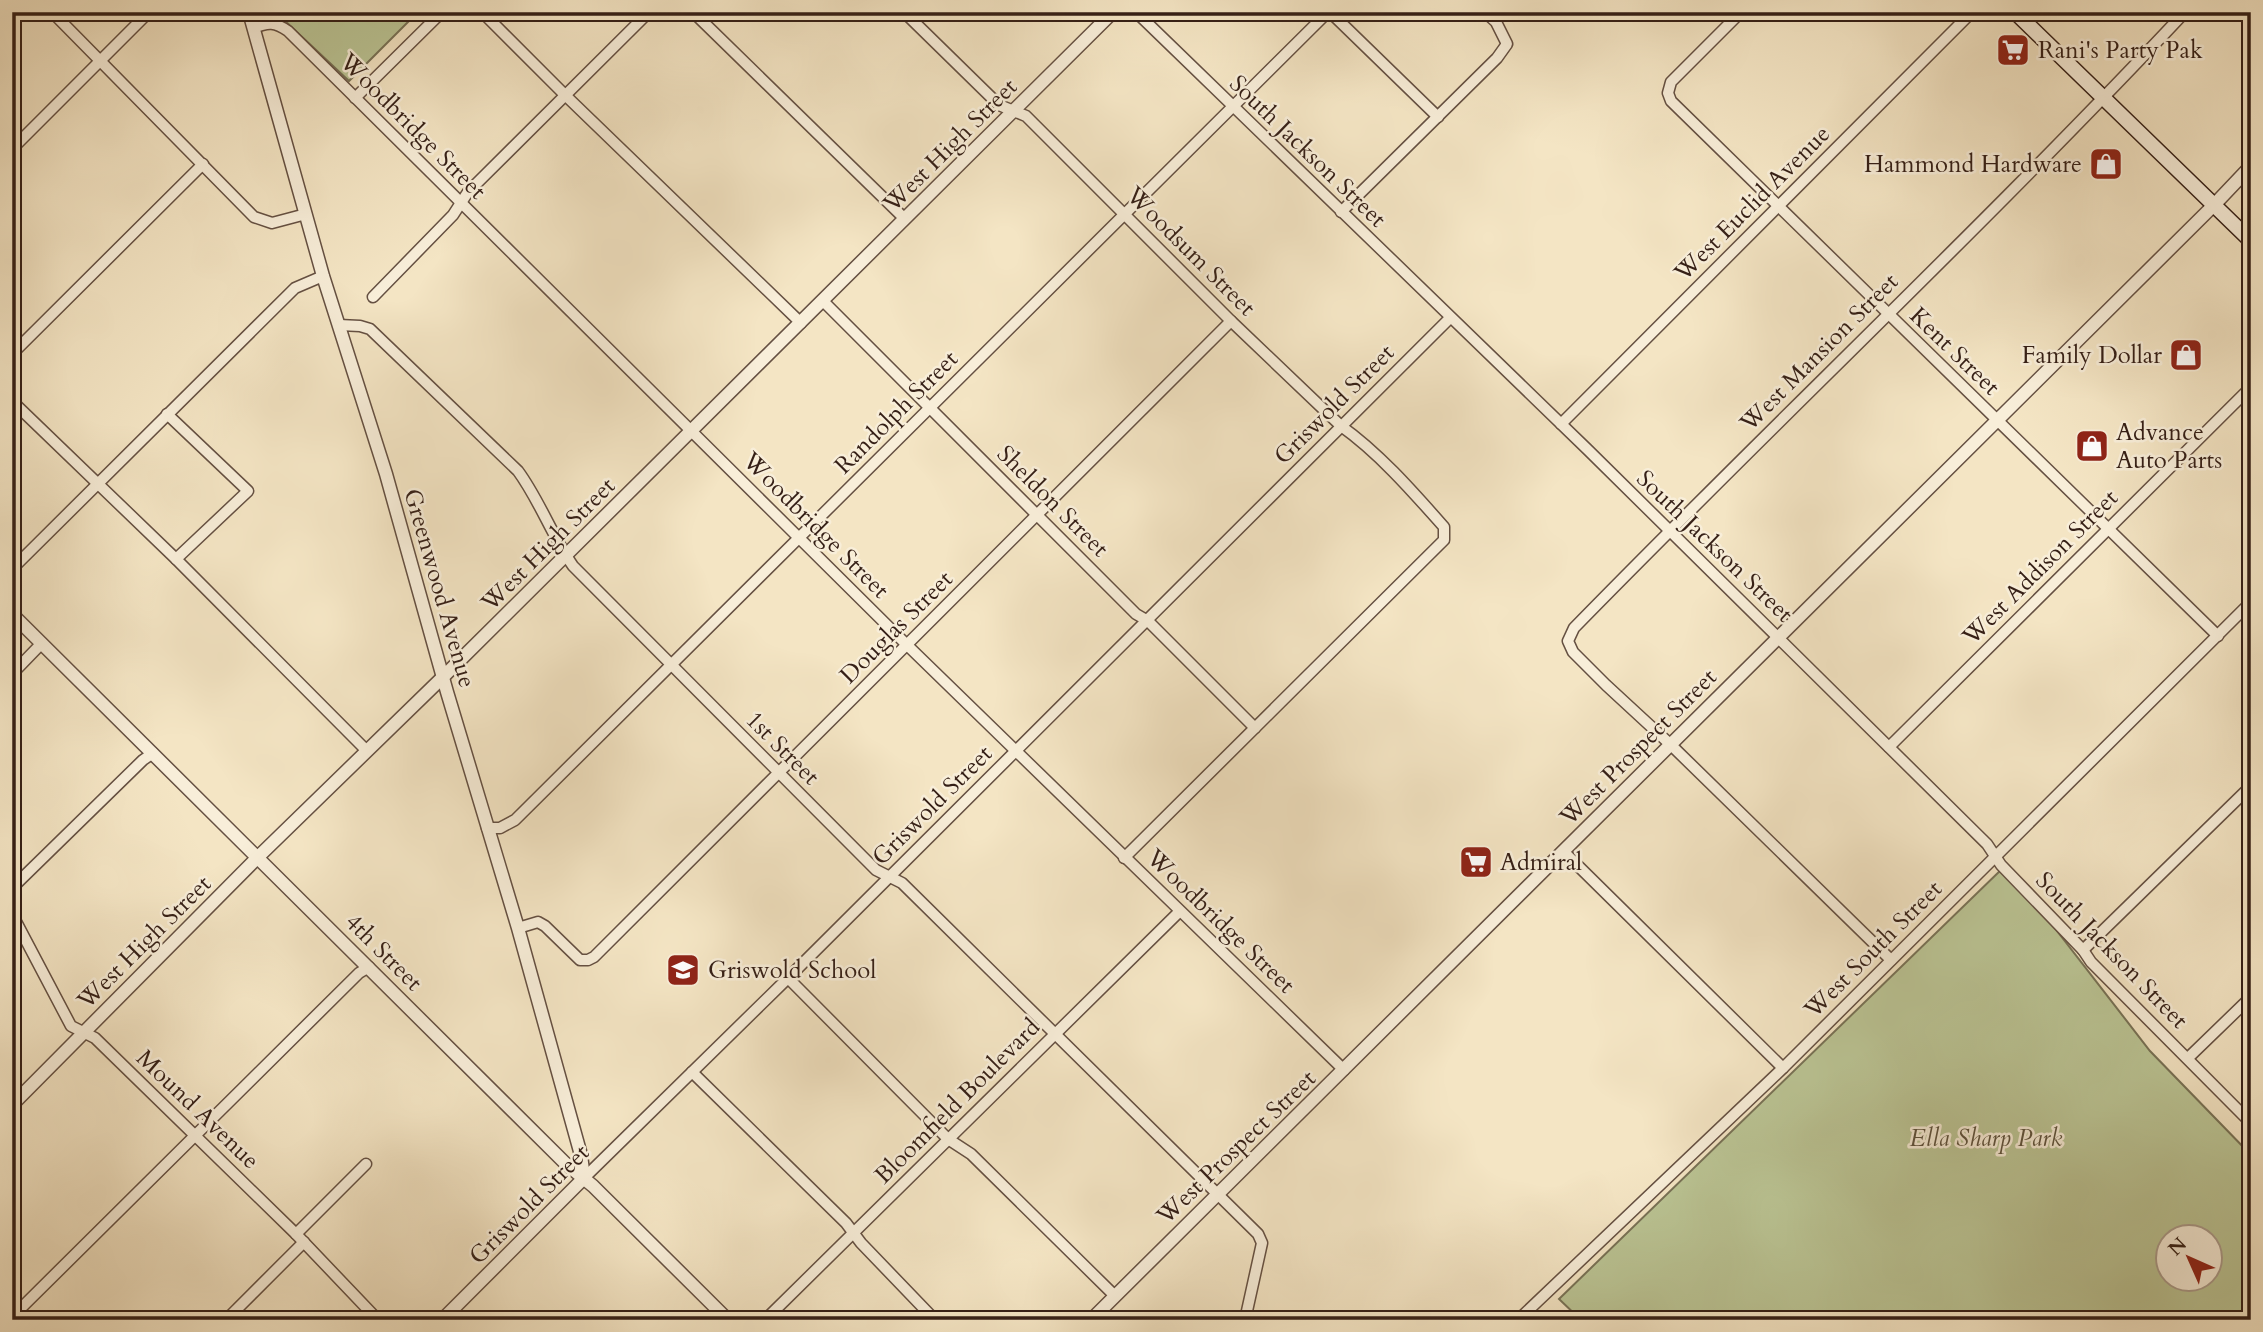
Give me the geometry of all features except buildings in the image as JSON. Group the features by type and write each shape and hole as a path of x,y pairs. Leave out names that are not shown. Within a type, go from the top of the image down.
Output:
{"main road":[{"path":"2015,12 2251,240"}],"street":[{"path":"52,12 254,217 272,223 306,214"},
{"path":"12,149 149,12"},
{"name":"Greenwood Avenue","path":"249,12 323,276 384,466 518,928 581,1155 584,1178"},
{"path":"355,98 442,12"},
{"path":"482,12 801,323"},
{"path":"373,297 453,215 468,192 649,12"},
{"path":"694,12 905,219"},
{"name":"Woodsum Street","path":"904,12 999,105 1026,116 1231,321 1422,501 1444,527 1444,540 1255,728"},
{"name":"West High Street","path":"12,1105 1113,12"},
{"name":"South Jackson Street","path":"1136,12 1561,424 1987,844 2001,865 2083,950 2091,962 2251,1123"},
{"path":"1329,12 1438,117"},
{"name":"Randolph Street","path":"487,828 500,828 515,820 1329,12"},
{"path":"1341,212 1497,58 1507,44 1496,22 1485,12"},
{"name":"Kent Street","path":"1741,12 1671,82 1668,93 1671,101 2218,636"},
{"name":"West Euclid Avenue","path":"1561,424 1972,12"},
{"name":"West Mansion Street","path":"1671,745 1573,652 1568,641 1574,628 1668,531 2105,98 2185,12"},
{"name":"Woodbridge Street","path":"254,28 266,23 282,27 692,430 799,539 1344,1070"},
{"path":"12,354 203,164"},
{"name":"West Prospect Street","path":"1091,1320 2251,166"},
{"path":"12,569 295,288 323,276"},
{"name":"Sheldon Street","path":"823,302 1136,614 1148,621 1255,728"},
{"name":"Griswold Street","path":"442,1320 1450,318"},
{"name":"Douglas Street","path":"518,928 538,922 580,960 588,960 604,947 1231,321"},
{"name":"1st Street","path":"339,325 370,329 518,471 529,486 558,546 573,566 876,870 902,883 1258,1234 1262,1243 1245,1320"},
{"name":"West Addison Street","path":"1889,747 2251,387"},
{"path":"12,401 176,559 367,751"},
{"path":"167,414 248,491 176,559"},
{"name":"West South Street","path":"1518,1320 1783,1068 2251,603"},
{"name":"4th Street","path":"12,614 565,1163 584,1178 728,1320"},
{"path":"12,674 42,643"},
{"path":"1124,858 1255,728"},
{"path":"1671,745 1891,960"},
{"path":"12,888 153,753"},
{"path":"2083,950 2251,786"},
{"path":"1563,851 1783,1068"},
{"name":"Bloomfield Boulevard","path":"765,1320 1179,912"},
{"name":"Mound Avenue","path":"12,914 16,928 71,1026 95,1038 300,1238 378,1320"},
{"path":"12,1317 349,983 369,967"},
{"path":"788,978 948,1139 971,1154 1115,1296"},
{"path":"2188,1058 2251,997"},
{"path":"692,1072 853,1233 935,1320"},
{"path":"226,1320 366,1164"}],"green space":[{"path":"260,12 418,12 349,81 283,19 261,18"},
{"name":"Ella Sharp Park","path":"2006,865 2150,1051 2251,1155 2251,1320 1581,1320 1559,1299"}],"place":[{"name":"Rani's Party Pak","path":"2013,50"},
{"name":"Hammond Hardware","path":"2106,164"},
{"name":"Family Dollar","path":"2186,355"},
{"name":"Advance Auto Parts","path":"2092,446"},
{"name":"Admiral","path":"1476,862"},
{"name":"Griswold School","path":"683,970"}]}
